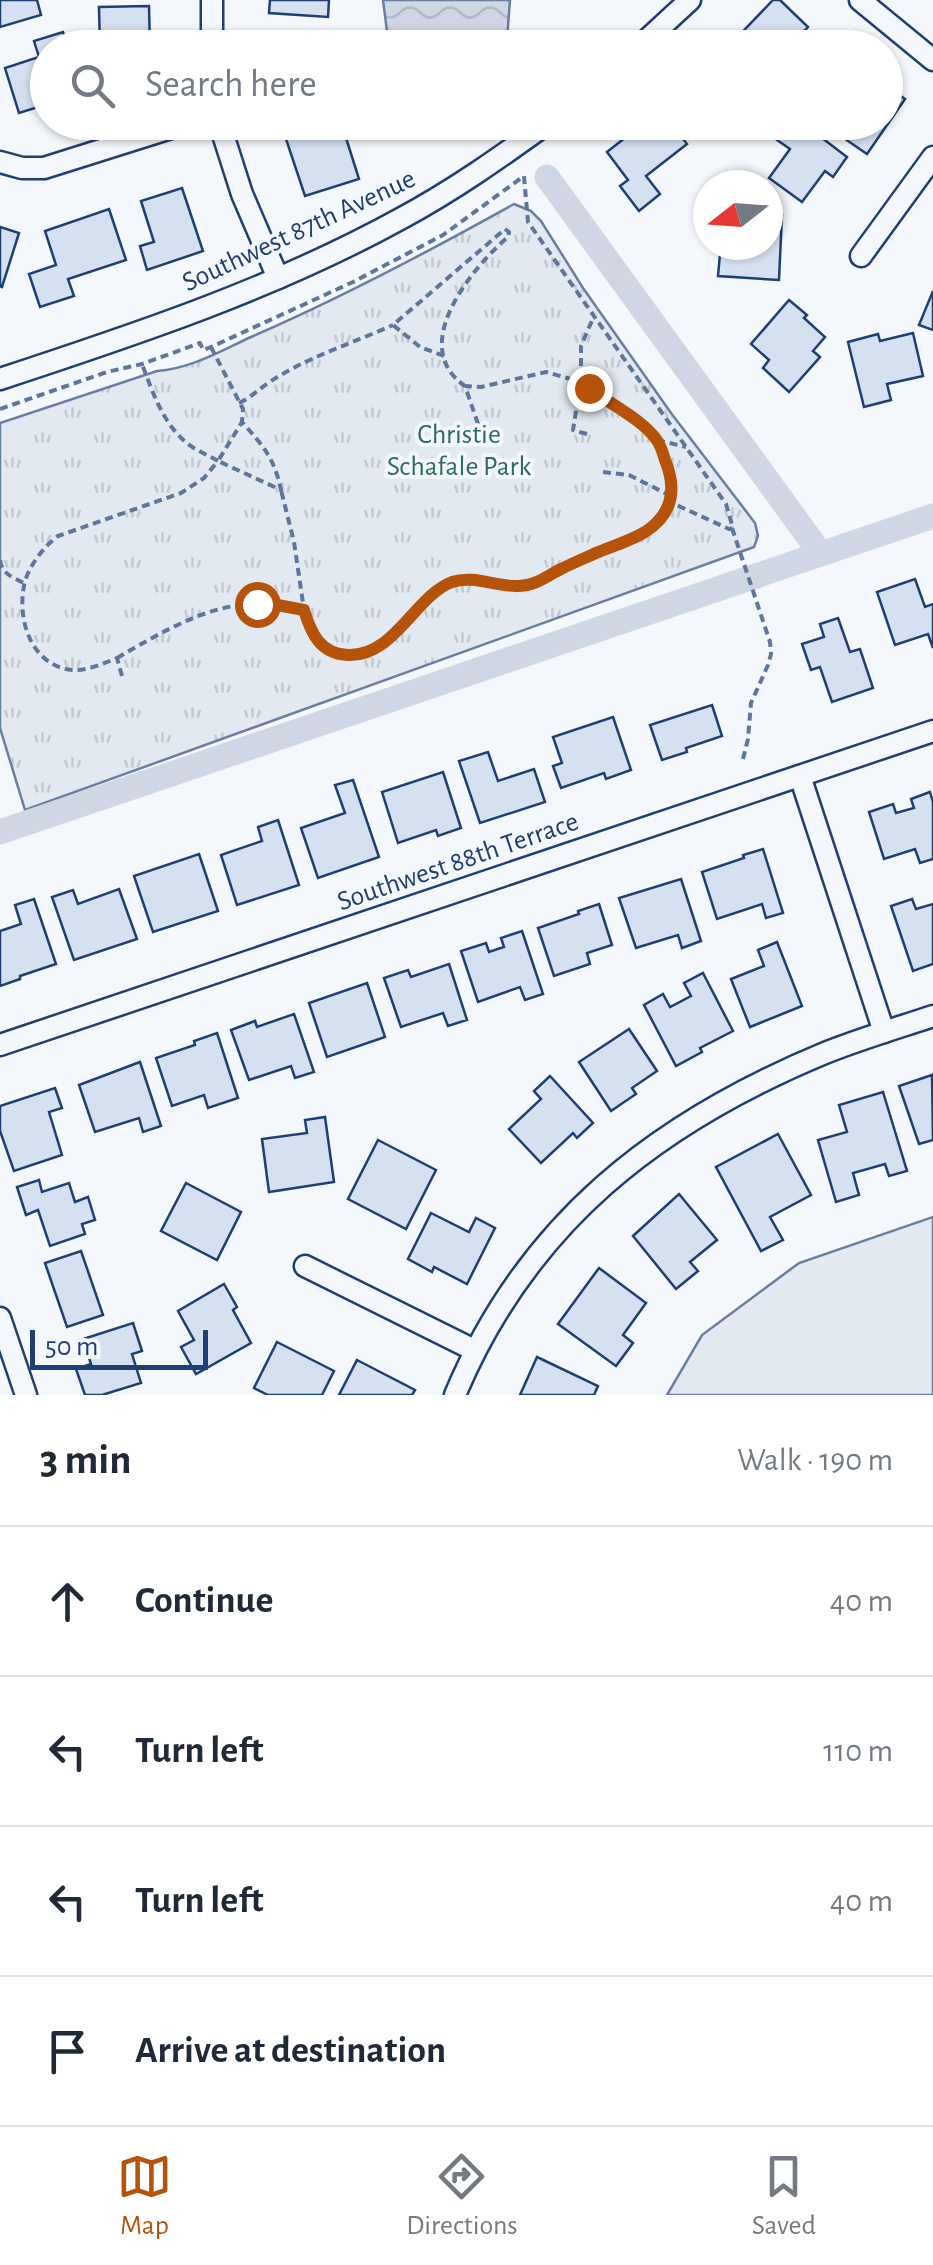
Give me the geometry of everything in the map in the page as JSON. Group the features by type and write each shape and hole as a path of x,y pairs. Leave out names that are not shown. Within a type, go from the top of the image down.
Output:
{"street":[{"path":"212,0 212,30"},
{"path":"658,30 690,0"},
{"path":"860,0 896,30"},
{"path":"903,35 933,60"},
{"path":"0,162 44,168 133,140"},
{"path":"225,140 242,194 278,278"},
{"name":"Southwest 87th Avenue","path":"0,379 220,303 278,278 402,218 524,140"},
{"path":"861,256 933,157"},
{"name":"Southwest 88th Terrace","path":"0,1045 933,731"},
{"path":"800,776 884,1032"},
{"path":"455,1395 474,1350 533,1259 596,1191 641,1152 721,1103 826,1052 933,1016"},
{"path":"305,1266 474,1350"},
{"path":"0,1318 26,1395"}],"path":[{"path":"0,409 200,343 203,350 210,348 354,282 443,235 524,176 528,222 726,504 771,654 751,703 742,763"},
{"path":"239,402 319,356 393,325 505,229 508,237 485,260 450,308 444,328 444,362 454,378 465,386 478,424"},
{"path":"349,275 354,282"},
{"path":"581,382 581,346 594,316"},
{"path":"393,325 420,347 444,356"},
{"path":"210,348 243,408 242,422 218,461 204,478 180,493 58,536 48,544 24,582 22,612 28,635 36,652 58,667 76,670 116,658 177,624 229,607 272,604 304,610"},
{"path":"142,364 158,406 188,444 280,490"},
{"path":"242,422 276,466 310,629 318,643 347,656 383,644 450,583 464,580 516,587 534,584 647,531 665,515 672,502 673,478 657,440 581,382 546,372 465,386"},
{"path":"587,434 573,430 578,398 589,388"},
{"path":"657,440 686,447"},
{"path":"603,472 629,474 668,494 672,502 732,528"},
{"path":"0,560 7,575 24,582"},
{"path":"116,658 122,676"}],"green space":[{"name":"Christie Schafale Park","path":"514,204 531,211 541,221 671,413 755,523 758,536 754,547 25,810 0,728 0,423 205,358 351,290"},
{"path":"933,1217 933,1395 667,1395 702,1335 799,1263"}],"water":[{"path":"383,0 510,0 508,30 387,30"}],"building":[{"path":"0,0 37,0 41,15 0,27"},
{"path":"270,0 329,0 328,17 269,13"},
{"path":"773,0 780,0 808,27 805,30 744,30"},
{"path":"149,6 150,30 100,30 99,7"},
{"path":"30,60 30,110 19,113 5,68"},
{"path":"286,140 347,140 359,179 305,196"},
{"path":"622,140 684,140 687,144 646,176 660,194 639,211 620,186 628,180 607,152"},
{"path":"777,140 825,140 847,157 833,177 825,171 802,202 783,188 783,170 775,170 790,149"},
{"path":"847,140 877,140 867,154"},
{"path":"182,188 203,251 147,270 140,246 154,242 141,201"},
{"path":"109,209 126,260 68,279 74,296 40,307 29,274 56,265 45,231"},
{"path":"0,227 19,233 2,287 0,286"},
{"path":"719,260 780,260 779,280 718,276"},
{"path":"933,291 933,330 919,325"},
{"path":"789,300 825,337 813,351 820,357 789,392 763,368 769,360 751,344"},
{"path":"913,333 923,376 887,384 891,400 864,407 848,342 878,334 880,341"},
{"path":"915,579 925,607 933,604 933,648 928,634 895,645 877,592"},
{"path":"838,618 850,652 860,649 873,688 832,702 820,667 811,670 802,644 824,637 820,624"},
{"path":"712,705 722,736 662,760 650,725"},
{"path":"613,717 631,770 606,779 604,773 561,788 553,766 562,763 553,737"},
{"path":"488,752 498,781 534,769 545,802 480,823 459,761"},
{"path":"443,772 461,828 438,836 436,830 398,843 382,792"},
{"path":"353,780 379,857 318,878 301,828 345,813 335,785"},
{"path":"930,792 933,859 920,863 915,849 884,859 869,812 893,804 896,813 914,808 911,799"},
{"path":"278,820 299,885 237,905 221,855 262,841 258,827"},
{"path":"763,849 783,913 766,918 762,904 717,919 702,872"},
{"path":"199,854 218,911 153,932 134,876"},
{"path":"681,879 701,941 682,948 678,935 636,948 619,898"},
{"path":"119,889 137,939 74,960 52,897 73,890 78,904"},
{"path":"34,899 56,964 0,986 0,931 21,924 15,905"},
{"path":"912,899 916,909 933,904 933,964 913,971 891,906"},
{"path":"599,904 612,945 587,953 590,964 554,976 538,928"},
{"path":"522,931 543,994 525,1000 520,987 478,1002 461,951 486,943 489,952 504,947 501,938"},
{"path":"777,942 802,1006 750,1027 731,979 764,966 758,950"},
{"path":"449,964 467,1020 448,1026 443,1013 401,1027 384,978 408,970 411,977"},
{"path":"703,973 733,1031 676,1066 644,1005 663,994 670,1007 691,996 684,983"},
{"path":"367,983 385,1037 327,1057 309,1003"},
{"path":"294,1014 314,1072 295,1078 291,1066 249,1080 231,1030 255,1021 257,1027"},
{"path":"629,1029 657,1071 632,1088 636,1094 611,1111 579,1062"},
{"path":"217,1033 238,1098 208,1108 204,1095 172,1106 156,1058"},
{"path":"140,1062 161,1126 143,1132 139,1118 95,1132 79,1085"},
{"path":"932,1075 933,1140 919,1144 899,1086"},
{"path":"550,1076 593,1123 577,1138 573,1133 541,1163 509,1129 541,1099 534,1091"},
{"path":"55,1088 62,1108 49,1112 62,1155 14,1171 0,1131 0,1106"},
{"path":"883,1092 907,1171 889,1176 885,1164 853,1173 859,1195 836,1202 818,1140 847,1132 839,1105"},
{"path":"325,1117 334,1182 269,1192 262,1139 307,1133 305,1120"},
{"path":"778,1134 811,1195 770,1217 783,1240 761,1251 716,1167"},
{"path":"378,1140 436,1170 406,1229 348,1199"},
{"path":"39,1180 42,1192 69,1183 75,1202 88,1197 95,1220 82,1224 85,1234 50,1246 38,1210 26,1215 17,1187"},
{"path":"186,1183 241,1212 217,1260 161,1231"},
{"path":"679,1194 717,1240 690,1262 698,1271 676,1289 633,1236"},
{"path":"431,1213 469,1232 476,1218 495,1228 467,1284 408,1259"},
{"path":"81,1251 103,1315 67,1327 45,1263"},
{"path":"599,1268 646,1303 623,1335 633,1343 616,1366 558,1324"},
{"path":"224,1284 251,1343 196,1374 181,1347 194,1340 178,1311"},
{"path":"133,1323 142,1351 132,1354 141,1383 102,1395 85,1395 76,1369 91,1364 83,1339"},
{"path":"277,1342 334,1371 322,1395 268,1395 254,1388"},
{"path":"537,1357 598,1386 594,1395 520,1395"},
{"path":"357,1360 415,1390 412,1395 339,1395"}],"waterway":[{"path":"547,177 821,554"},
{"path":"0,832 933,516"}],"route":[{"path":"257,604 304,610 318,643 347,656 364,653 383,644 450,583 464,580 516,587 534,584 647,531 665,515 672,502 673,478 657,440 589,388"}]}
